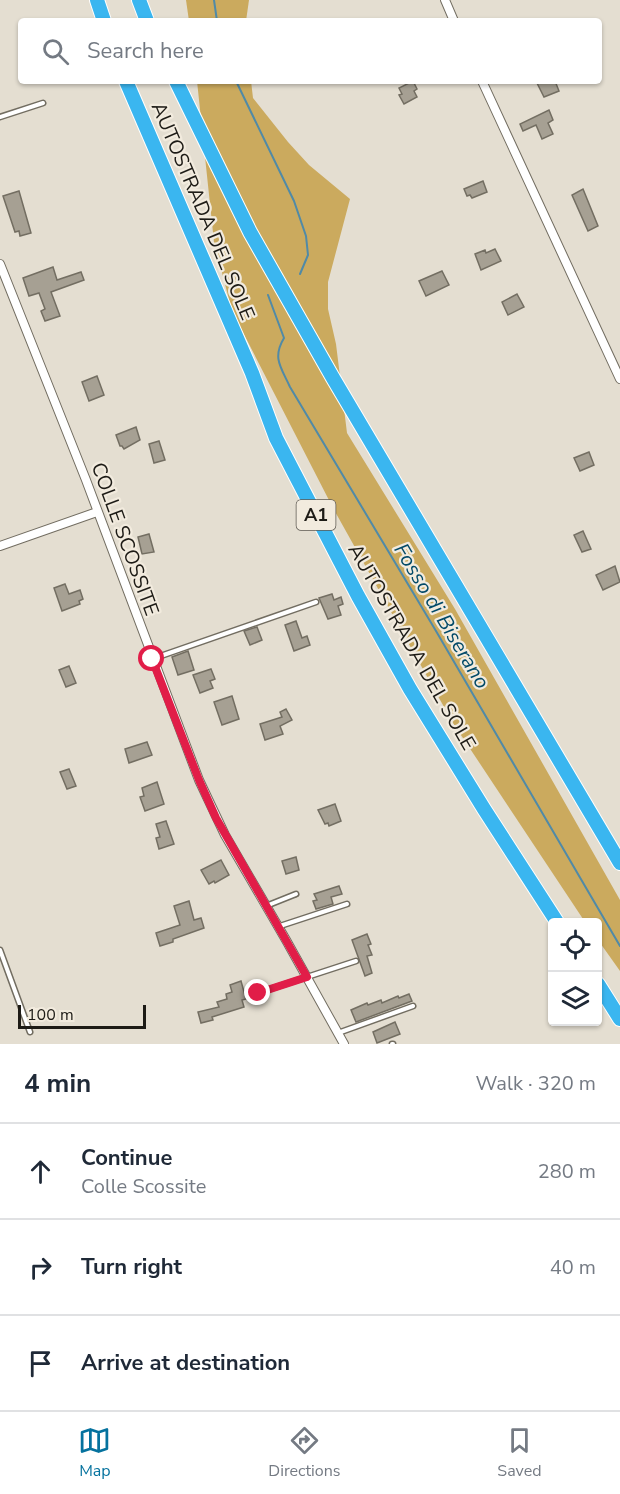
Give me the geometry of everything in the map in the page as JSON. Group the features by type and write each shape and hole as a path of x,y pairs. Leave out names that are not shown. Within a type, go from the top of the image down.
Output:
{"highway":[{"path":"97,0 103,18"},
{"path":"139,0 146,18"},
{"name":"AUTOSTRADA DEL SOLE","path":"127,84 252,373 276,438 358,596 410,689 554,918"},
{"name":"AUTOSTRADA DEL SOLE","path":"177,84 250,232 272,271 620,863"},
{"path":"602,992 620,1019"}],"street":[{"path":"445,0 453,18"},
{"path":"483,84 620,379"},
{"name":"COLLE SCOSSITE","path":"0,264 211,808 344,1044"},
{"path":"0,546 97,512"}],"lane":[{"path":"0,117 43,103"},
{"path":"152,659 316,602"},
{"path":"266,906 297,894"},
{"path":"278,927 348,904"},
{"path":"0,950 30,1032"},
{"path":"258,993 356,961"},
{"path":"338,1033 413,1006"}],"shaded area":[{"path":"186,0 249,0 246,18 189,18"},
{"path":"197,84 251,84 253,98 288,142 309,165 350,199 328,282 328,309 336,344 347,433 455,609 620,900 620,971 602,946 602,918 582,918 453,723 333,508 232,311 214,242"}],"building":[{"path":"407,84 414,84 417,89 414,91 417,97 404,104 399,95 402,94 399,88"},
{"path":"538,84 556,84 559,91 544,97"},
{"path":"549,110 553,120 548,123 553,134 542,139 536,125 523,131 520,124"},
{"path":"483,181 487,192 472,198 470,195 467,196 464,189"},
{"path":"583,189 598,226 588,231 572,195"},
{"path":"19,191 31,233 20,236 19,231 15,232 3,196"},
{"path":"495,249 501,261 481,270 475,254"},
{"path":"53,267 57,280 81,272 84,280 51,292 60,316 45,321 41,311 45,309 39,293 29,296 23,278"},
{"path":"442,271 449,285 426,296 419,281"},
{"path":"517,294 524,307 508,315 502,302"},
{"path":"97,376 104,395 89,401 82,382"},
{"path":"136,427 140,440 124,449 120,446 116,435"},
{"path":"159,441 165,460 154,463 149,444"},
{"path":"589,452 594,465 580,471 574,458"},
{"path":"583,531 591,549 582,552 574,535"},
{"path":"149,534 154,552 142,554 138,537"},
{"path":"615,566 620,582 603,590 596,575"},
{"path":"65,584 69,594 80,590 83,599 79,601 80,604 62,611 54,588"},
{"path":"332,594 334,600 341,597 343,604 338,606 341,615 328,619 319,598"},
{"path":"296,621 302,638 307,636 310,645 294,651 285,625"},
{"path":"257,627 262,640 250,645 244,631"},
{"path":"188,651 194,670 178,675 172,657"},
{"path":"69,666 76,683 66,687 59,670"},
{"path":"211,669 215,679 210,681 213,688 200,693 193,675"},
{"path":"232,696 239,719 222,725 214,702"},
{"path":"286,709 292,720 280,726 283,734 265,740 260,724 282,717 280,712"},
{"path":"147,742 152,755 129,763 125,749"},
{"path":"69,769 76,786 67,789 60,772"},
{"path":"157,782 164,804 145,811 140,797 144,796 142,788"},
{"path":"335,804 341,821 329,826 328,823 325,824 318,810"},
{"path":"166,821 174,844 159,849 156,838 160,837 156,824"},
{"path":"296,857 299,870 286,874 282,861"},
{"path":"221,860 229,875 209,884 201,870"},
{"path":"339,886 342,894 331,897 333,904 316,909 313,901 317,900 314,894"},
{"path":"189,901 194,920 201,918 204,928 160,946 156,933 180,925 174,906"},
{"path":"367,934 372,955 367,956 372,973 365,976 352,940"},
{"path":"241,981 246,999 242,1000 244,1007 201,1023 198,1012 219,1007 217,1002 227,999 226,994 232,992 230,985"},
{"path":"409,994 412,1001 356,1022 351,1010 367,1003 368,1005 381,1000 382,1003"},
{"path":"395,1022 400,1034 377,1043 373,1032"}],"waterway":[{"name":"Fosso di Biserano","path":"214,0 217,18"},
{"name":"Fosso di Biserano","path":"237,84 294,201 306,236 308,255 300,274"},
{"name":"Fosso di Biserano","path":"268,295 284,338 278,357 290,387 620,946"}],"route":[{"path":"152,659 216,818 307,977 258,993"}]}
